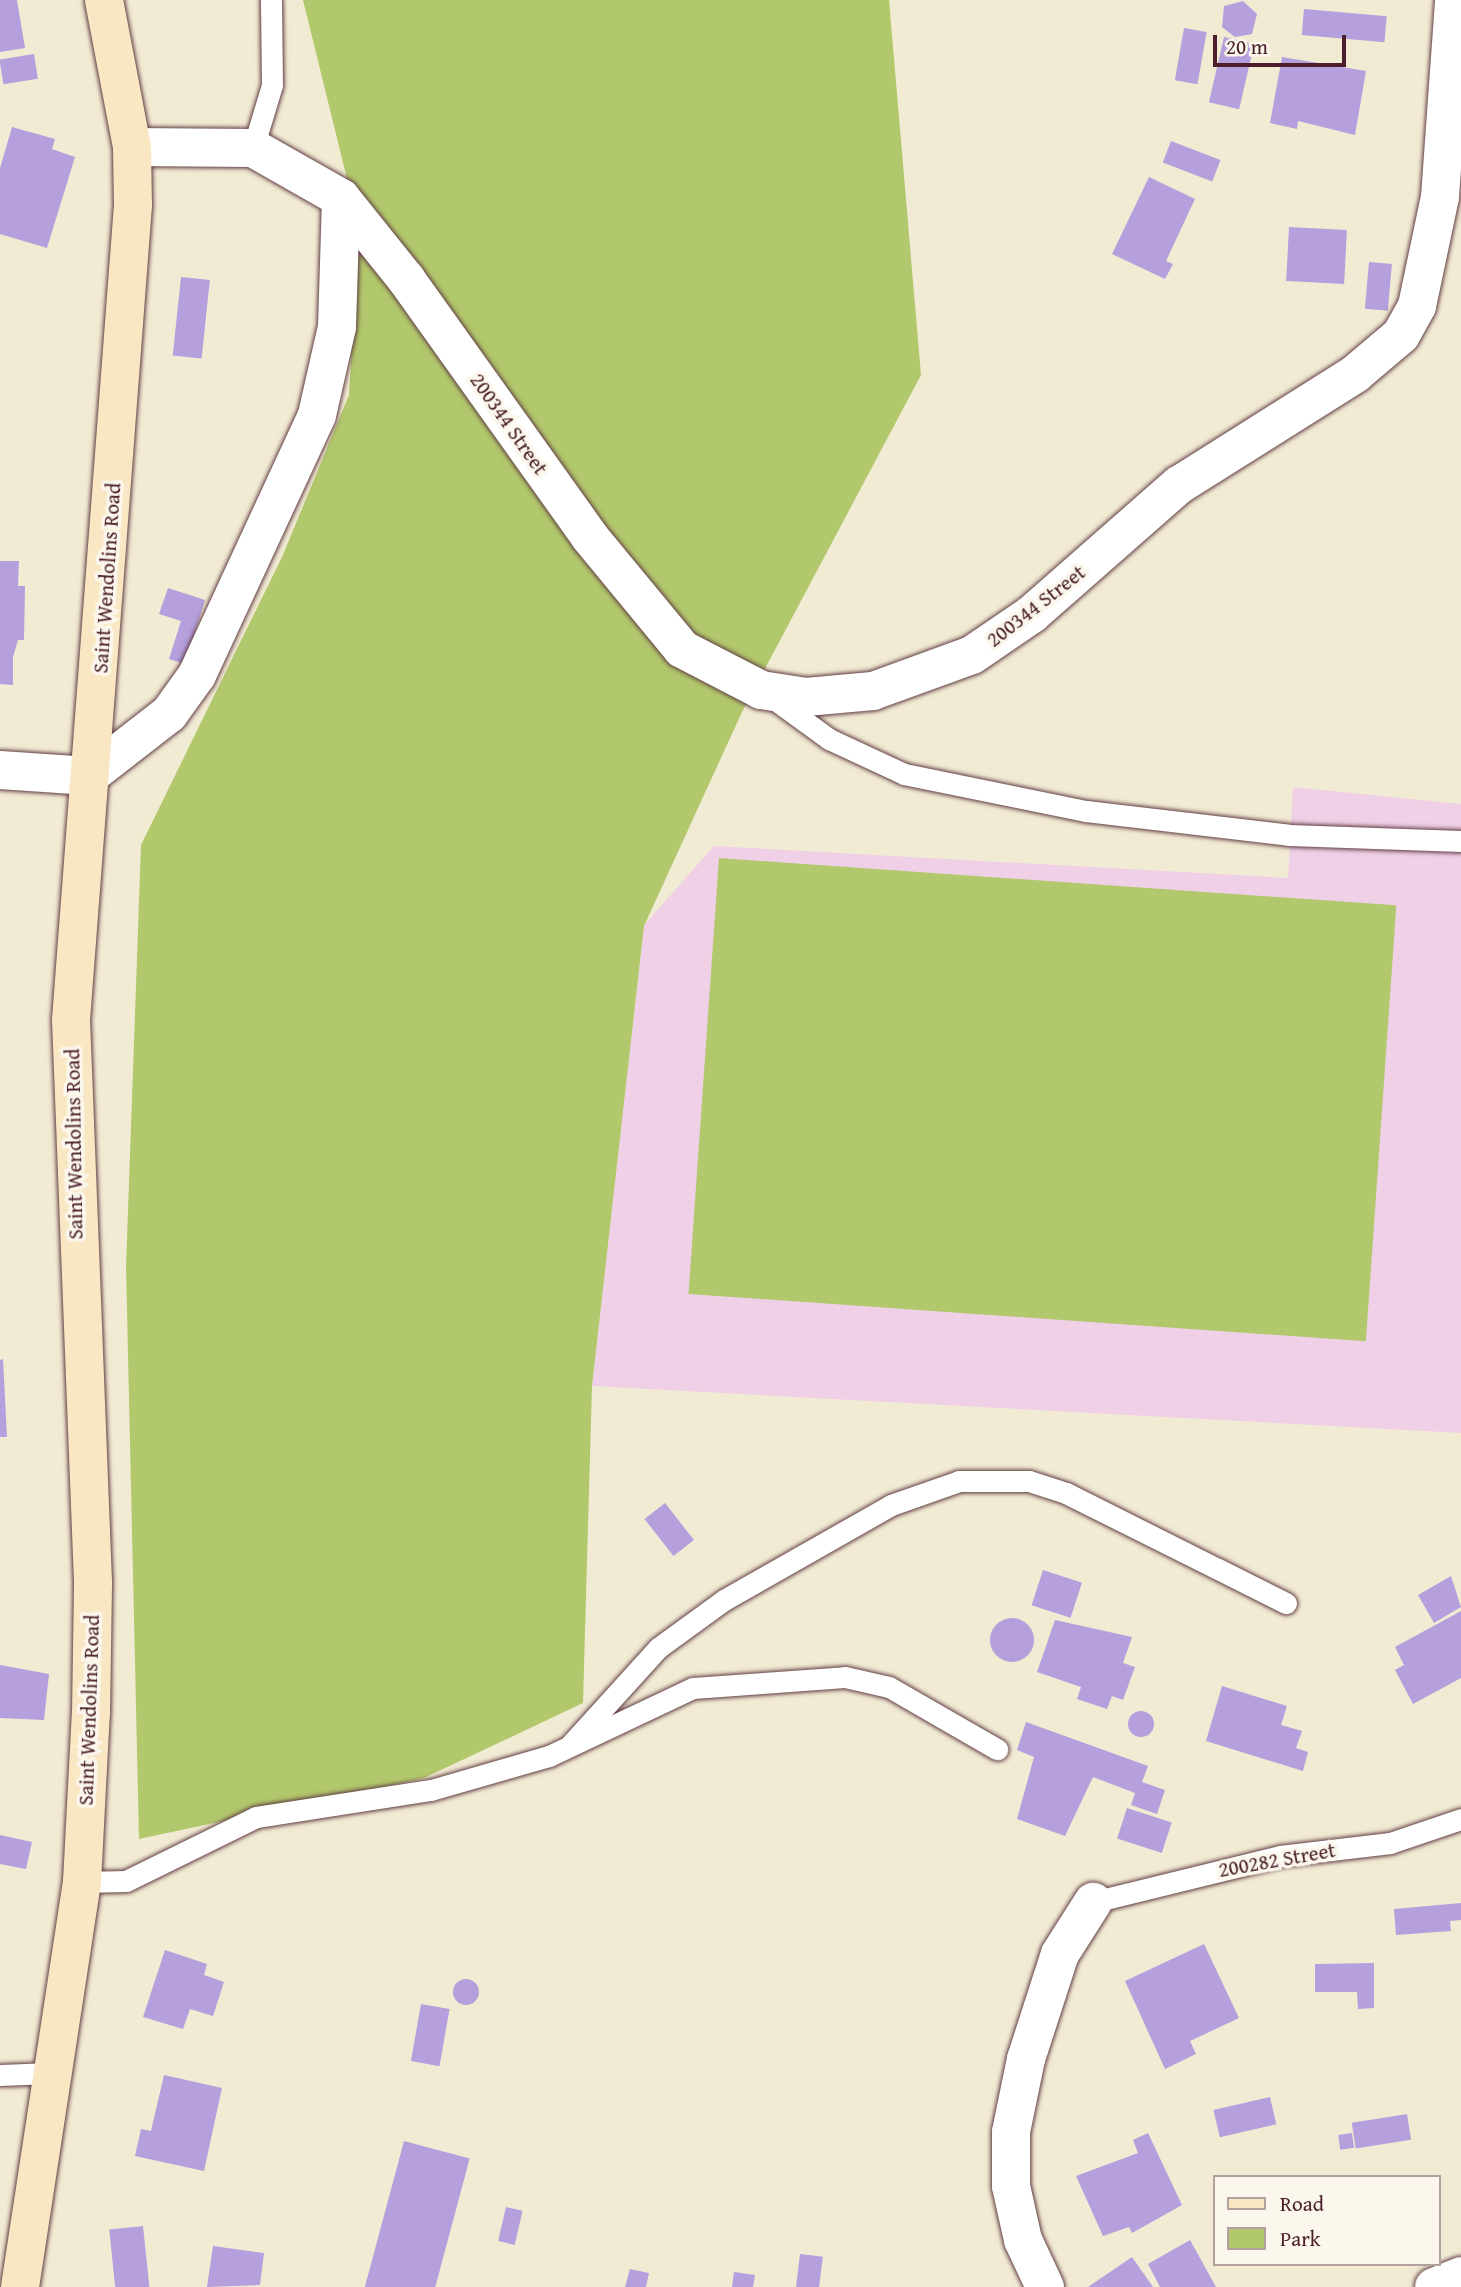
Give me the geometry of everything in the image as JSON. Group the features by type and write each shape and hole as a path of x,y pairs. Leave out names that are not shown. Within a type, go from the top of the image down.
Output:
{"street":[{"name":"Saint Wendolins Road","path":"20,2287 82,1882 93,1582 71,1020 89,776 104,651 132,147 104,0"},
{"name":"200344 Street","path":"132,147 253,148 341,198 654,622 682,649 761,690 806,697 873,691 972,655 1032,614 1179,485 1355,374 1401,335 1417,306 1451,191 1454,0"},
{"path":"0,770 89,776 169,714 197,675 317,415 337,327 341,198"},
{"path":"1045,2287 1023,2240 1011,2186 1012,2132 1026,2059 1060,1954 1093,1902"},
{"path":"1434,2287 1461,2276"}],"lane":[{"path":"253,148 272,85 271,0"},
{"path":"761,690 829,739 904,774 1086,811 1275,834 1461,841"},
{"path":"567,1748 658,1648 724,1600 891,1505 959,1481 1030,1481 1066,1493 1286,1603"},
{"path":"82,1882 125,1881 256,1817 431,1790 567,1748 693,1688 845,1677 889,1687 997,1749"},
{"name":"200282 Street","path":"1093,1902 1280,1856 1390,1843 1461,1819"},
{"path":"0,2075 51,2073"}],"shaded area":[{"path":"1293,787 1461,804 1461,1433 592,1386 644,925 714,846 1288,878"}],"green space":[{"path":"303,0 889,0 921,375 742,712 644,926 592,1386 583,1703 424,1778 139,1839 126,1267 141,845 282,557 349,395 357,255 348,183"},
{"path":"719,858 1396,905 1366,1341 689,1294"}],"building":[{"path":"0,0 17,0 25,48 0,52"},
{"path":"1243,1 1257,14 1252,34 1235,37 1222,27 1224,6"},
{"path":"1304,9 1387,16 1384,42 1302,35"},
{"path":"1184,28 1207,32 1197,84 1175,80"},
{"path":"1224,37 1254,44 1239,109 1209,102"},
{"path":"34,54 38,79 3,84 0,59"},
{"path":"1282,57 1366,71 1355,135 1298,121 1297,129 1270,123"},
{"path":"12,127 55,139 52,149 75,157 47,248 0,234 0,168"},
{"path":"1171,141 1220,160 1212,181 1163,162"},
{"path":"1149,177 1195,199 1166,261 1173,264 1165,279 1112,254"},
{"path":"1289,227 1347,230 1344,284 1286,281"},
{"path":"1369,262 1392,264 1388,311 1365,309"},
{"path":"181,277 210,280 202,359 173,356"},
{"path":"0,561 19,561 18,586 25,586 24,640 18,640 13,657 13,685 0,684"},
{"path":"168,588 205,600 185,664 169,659 181,621 159,614"},
{"path":"3,1359 7,1437 0,1437 0,1360"},
{"path":"665,1503 694,1540 673,1556 645,1519"},
{"path":"1043,1570 1082,1583 1071,1618 1032,1605"},
{"path":"1451,1576 1461,1607 1434,1623 1418,1595"},
{"path":"1461,1611 1461,1678 1413,1704 1395,1670 1404,1665 1395,1647"},
{"path":"1012,1618 1027,1625 1034,1640 1027,1655 1012,1662 997,1655 990,1640 997,1625"},
{"path":"1055,1620 1132,1637 1123,1663 1135,1667 1123,1700 1112,1696 1107,1709 1077,1699 1081,1687 1037,1672"},
{"path":"0,1665 49,1674 44,1720 0,1718"},
{"path":"1222,1686 1287,1706 1281,1725 1302,1731 1296,1748 1308,1752 1303,1771 1206,1741"},
{"path":"1141,1711 1151,1714 1154,1724 1151,1734 1141,1737 1131,1734 1128,1724 1131,1714"},
{"path":"1026,1722 1148,1766 1142,1782 1165,1790 1157,1814 1131,1805 1135,1793 1093,1777 1065,1836 1017,1819 1034,1757 1017,1750"},
{"path":"1127,1808 1172,1823 1162,1853 1117,1838"},
{"path":"0,1835 32,1842 26,1869 0,1864"},
{"path":"1461,1903 1461,1920 1450,1921 1451,1931 1396,1935 1394,1909"},
{"path":"1204,1944 1239,2018 1190,2041 1196,2054 1165,2069 1125,1981"},
{"path":"165,1950 207,1964 204,1975 224,1982 213,2016 190,2009 183,2029 143,2017"},
{"path":"1374,1963 1374,2008 1358,2009 1357,1992 1315,1992 1315,1964"},
{"path":"466,1979 475,1983 479,1992 475,2001 466,2005 457,2001 453,1992 457,1983"},
{"path":"421,2004 450,2009 439,2066 411,2061"},
{"path":"164,2075 222,2088 204,2171 135,2156 141,2129 151,2131"},
{"path":"1270,2097 1276,2124 1220,2137 1213,2110"},
{"path":"1407,2114 1411,2140 1356,2148 1352,2123"},
{"path":"1148,2133 1182,2205 1132,2233 1129,2227 1103,2236 1076,2176 1138,2153 1133,2140"},
{"path":"1352,2133 1354,2148 1340,2150 1338,2135"},
{"path":"404,2141 470,2159 435,2287 365,2287"},
{"path":"506,2207 523,2211 515,2245 498,2241"},
{"path":"143,2226 149,2287 115,2287 109,2230"},
{"path":"1190,2240 1216,2287 1160,2287 1148,2264"},
{"path":"213,2246 264,2253 260,2285 207,2287"},
{"path":"800,2254 823,2257 819,2287 796,2287"},
{"path":"1132,2257 1153,2287 1088,2287"},
{"path":"630,2269 649,2273 646,2287 625,2287"},
{"path":"734,2272 755,2275 753,2287 732,2287"}]}
